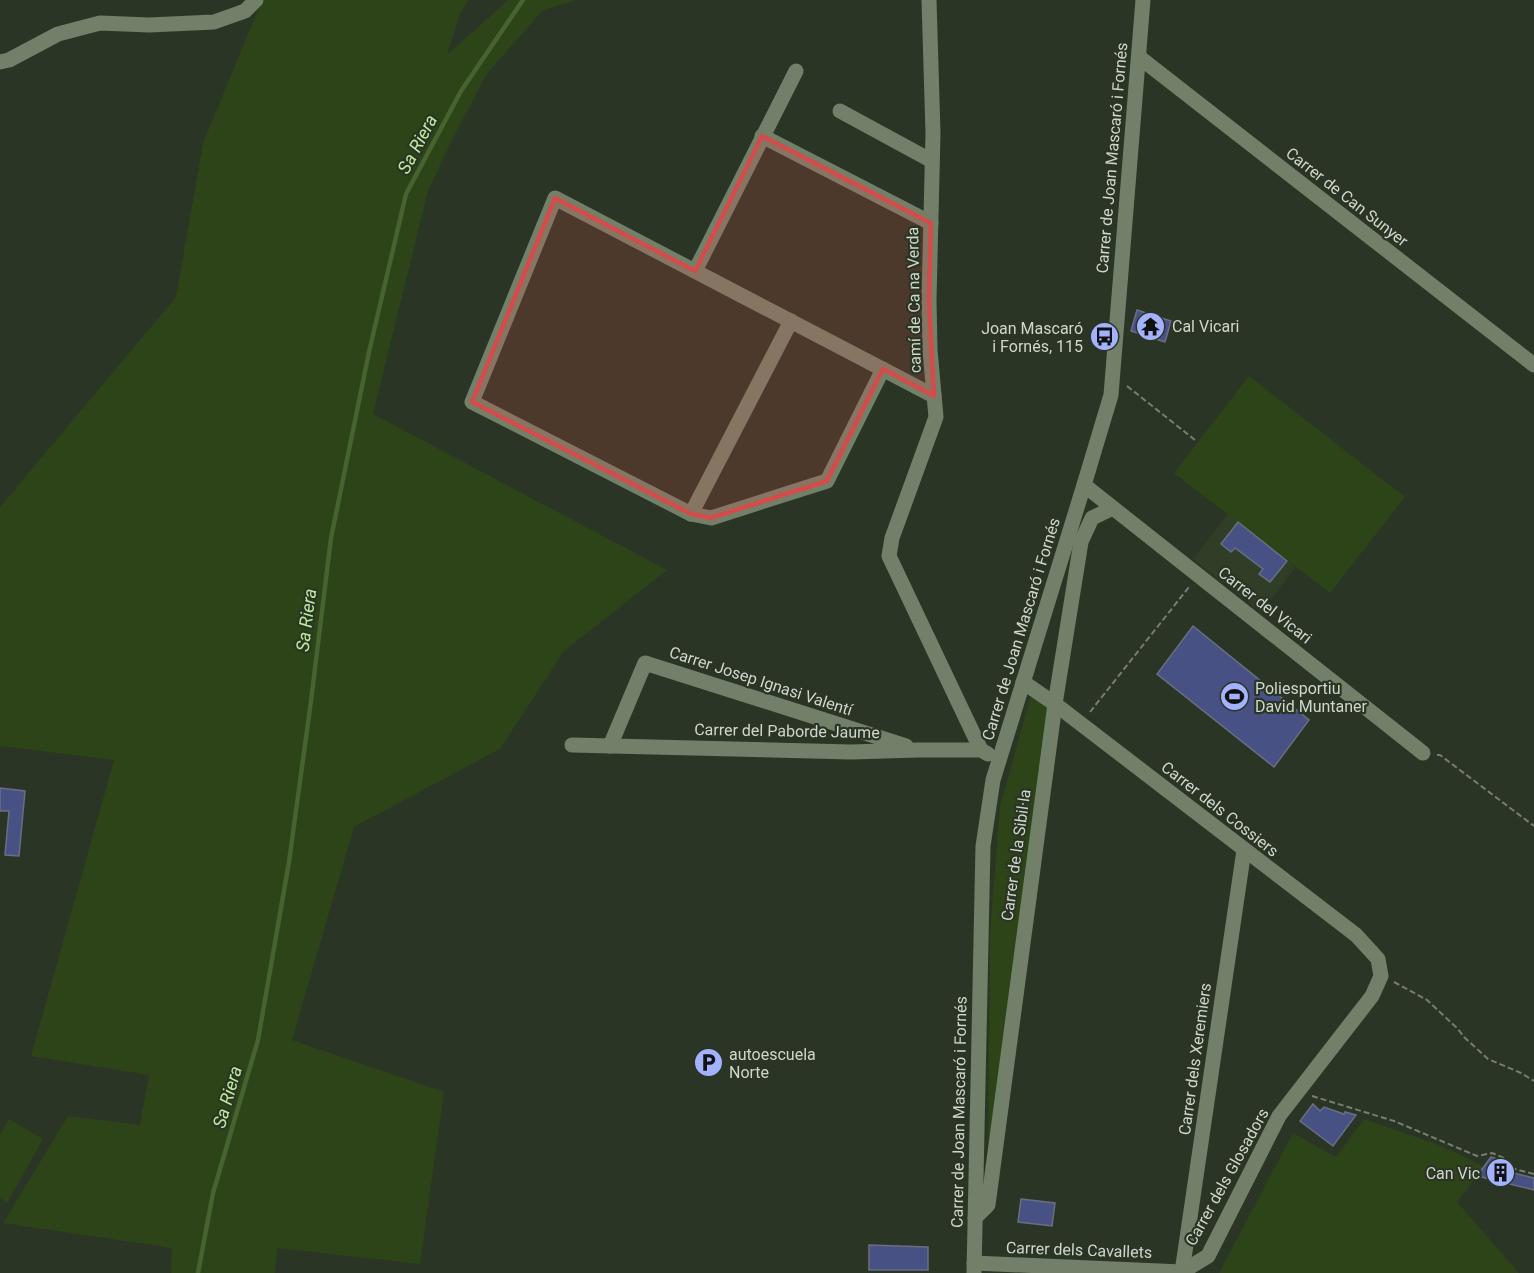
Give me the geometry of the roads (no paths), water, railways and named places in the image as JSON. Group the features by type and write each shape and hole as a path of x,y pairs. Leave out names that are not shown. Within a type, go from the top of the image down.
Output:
{"street":[{"path":"0,62 9,60 58,34 100,23 149,25 214,22 245,11 256,0"},
{"name":"camí de Ca na Verda","path":"929,0 932,161 928,300 936,417 892,538 889,556 981,750"},
{"name":"Carrer de Joan Mascaró i Fornés","path":"974,1268 983,846 993,780 1111,395 1143,0"},
{"name":"Carrer de Can Sunyer","path":"1139,57 1534,365"},
{"path":"695,271 796,71"},
{"path":"840,111 932,161"},
{"path":"762,136 931,223"},
{"path":"883,369 826,482 711,518 691,514 472,402 555,198 883,369 934,396"},
{"path":"691,514 791,321"},
{"name":"Carrer del Vicari","path":"1084,485 1423,753"},
{"name":"Carrer de la Sibil·la","path":"975,1218 988,1205 1055,704 1081,542 1092,518 1113,508"},
{"name":"Carrer Josep Ignasi Valentí","path":"610,746 645,663 918,750"},
{"name":"Carrer dels Cossiers","path":"1023,682 1055,704 1356,936 1378,959 1381,976"},
{"name":"Carrer del Paborde Jaume","path":"572,745 851,752 981,750 999,760"},
{"name":"Carrer dels Xeremiers","path":"1182,1272 1244,850"},
{"name":"Carrer dels Glosadors","path":"1182,1272 1208,1256 1279,1116 1372,996 1381,976"},
{"name":"Carrer dels Cavallets","path":"974,1268 1182,1272"}],"waterway":[{"name":"Sa Riera","path":"198,1273 213,1193 258,1040 289,862 331,538 369,352 406,194 461,91 523,0"}],"place":[{"name":"Cal Vicari","path":"1151,326"},
{"name":"Joan Mascaró i Fornés, 115","path":"1104,337"},
{"name":"Poliesportiu David Muntaner","path":"1234,697"},
{"name":"autoescuela Norte","path":"708,1063"},
{"name":"Can Vic","path":"1501,1173"}]}
